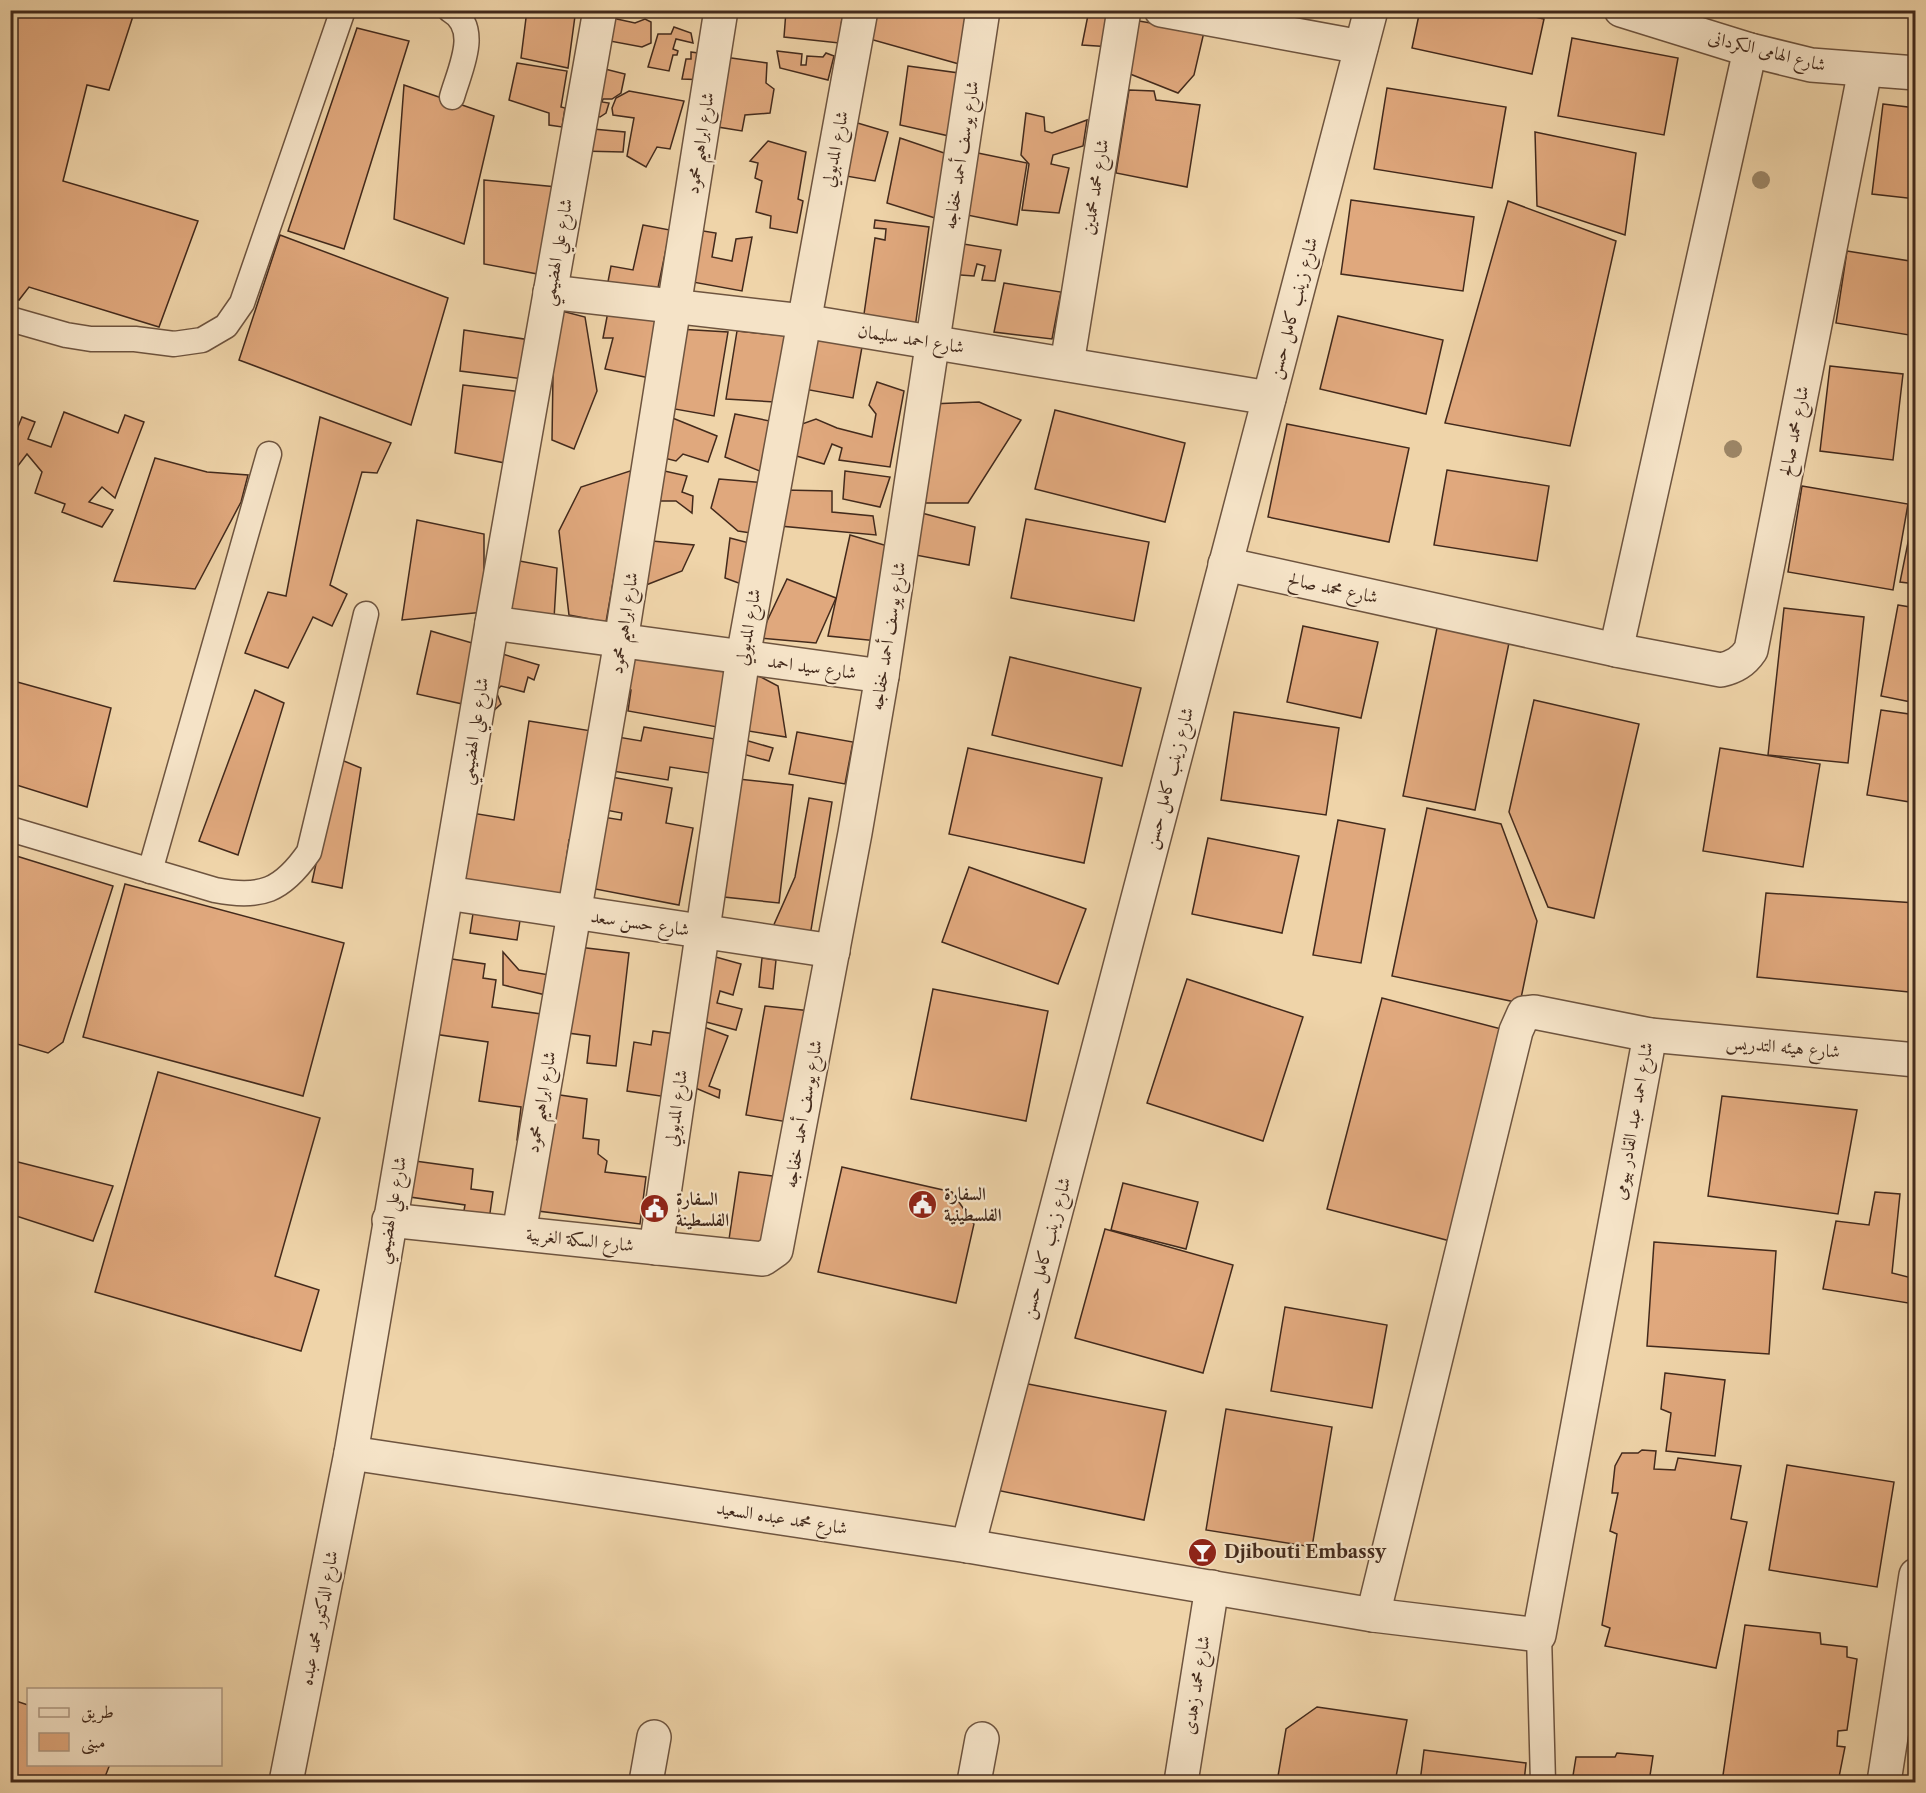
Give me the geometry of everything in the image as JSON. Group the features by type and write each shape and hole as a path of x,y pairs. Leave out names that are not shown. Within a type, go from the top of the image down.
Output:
{"street":[{"name":"شارع علي الهضيمي","path":"351,1453 492,623 600,10"},
{"name":"شارع ابراهيم محمود","path":"519,1233 621,641 721,10"},
{"name":"شارع المدبولي","path":"656,1248 743,657 861,10"},
{"name":"شارع يوسف أحمد خفاجه","path":"771,1255 780,1240 882,676 983,10"},
{"name":"شارع محمد محمدين","path":"1067,364 1124,10"},
{"path":"1161,10 1361,47"},
{"name":"شارع زينب كامل حسن","path":"968,1546 1371,10"},
{"name":"شارع الهامى الكردانى","path":"1621,10 1750,50 1811,65 1916,72"},
{"path":"1616,650 1750,50"},
{"name":"شارع محمد صالح","path":"1225,564 1616,650 1721,670 1734,667 1745,659 1751,650 1865,70"},
{"name":"شارع احمد سليمان","path":"550,292 803,321 1269,398"},
{"name":"شارع سيد احمد","path":"492,623 882,676"},
{"name":"شارع حسن سعد","path":"447,893 573,914 833,951"},
{"name":"شارع احمد عبد القادر بيومى","path":"1373,1615 1520,1020 1524,1013 1534,1012 1650,1035 1539,1635"},
{"name":"شارع هيئه التدريس","path":"1650,1035 1916,1060"},
{"name":"شارع السكة الغربية","path":"389,1220 763,1259 771,1255"},
{"name":"شارع محمد عبده السعيد","path":"351,1453 968,1546 1212,1587"},
{"name":"شارع الدكتور محمد عبده","path":"286,1782 351,1453"},
{"path":"1896,1767 1916,1575"},
{"path":"1212,1587 1373,1615 1539,1635"},
{"name":"شارع محمد زهدى","path":"1181,1782 1212,1587"},
{"path":"646,1782 654,1737"},
{"path":"974,1782 982,1739"}],"lane":[{"path":"10,319 82,338 135,339 174,344 202,340 226,326 242,303 249,285 343,10"},
{"path":"450,10 457,14 465,26 468,39 452,97"},
{"path":"150,871 269,454"},
{"path":"10,829 150,871 242,895 270,890 293,874 309,852 366,614"},
{"path":"1539,1635 1543,1782"}],"building":[{"path":"10,10 135,10 109,90 87,85 63,181 198,221 159,327 29,287 19,300 10,297"},
{"path":"527,10 575,16 568,68 521,58"},
{"path":"843,10 839,43 784,37 786,11"},
{"path":"864,10 967,10 959,64 859,36"},
{"path":"1089,10 1117,10 1112,47 1082,45"},
{"path":"1420,10 1504,10 1544,19 1532,74 1412,48"},
{"path":"603,16 635,23 645,19 651,22 651,43 642,47 599,39"},
{"path":"1133,20 1204,32 1194,75 1178,93 1120,70"},
{"path":"674,27 691,33 693,43 676,39 673,49 678,51 677,55 673,55 669,71 648,67 658,34 671,34"},
{"path":"357,28 409,41 344,249 288,231"},
{"path":"1572,38 1678,58 1664,135 1558,116"},
{"path":"777,51 802,54 801,65 806,65 807,56 823,57 826,53 834,56 828,80 780,68"},
{"path":"691,52 705,54 707,80 682,79 686,59 691,59"},
{"path":"724,57 767,63 766,83 774,89 770,113 745,115 742,131 718,127"},
{"path":"517,63 567,71 561,107 565,108 562,127 549,125 549,113 509,100"},
{"path":"908,66 966,74 949,136 900,125"},
{"path":"597,67 625,74 621,93 612,99 603,99 602,102 609,103 606,113 600,117 586,113"},
{"path":"404,85 494,116 464,244 394,219"},
{"path":"1387,88 1506,107 1492,188 1374,169"},
{"path":"1129,90 1154,91 1156,100 1200,105 1187,187 1116,173"},
{"path":"629,91 684,101 670,149 657,147 646,167 627,156 634,118 613,115 612,108 616,98"},
{"path":"1883,104 1916,108 1916,199 1872,194"},
{"path":"1026,113 1044,117 1045,131 1052,133 1087,120 1083,146 1053,155 1051,164 1069,168 1059,213 1022,210 1029,164 1021,155"},
{"path":"844,119 888,132 875,181 834,174"},
{"path":"582,128 625,132 623,152 580,151"},
{"path":"1535,132 1636,153 1625,235 1537,206"},
{"path":"900,138 950,155 935,218 887,203"},
{"path":"768,141 806,152 798,199 803,201 797,233 770,228 771,216 756,212 762,181 755,178 758,163 750,161"},
{"path":"973,152 1027,163 1017,225 962,214"},
{"path":"484,180 557,187 543,275 484,264"},
{"path":"1351,200 1474,217 1463,291 1341,274"},
{"path":"1508,201 1616,241 1570,446 1445,423"},
{"path":"875,220 929,227 915,328 863,321 875,238 885,240 886,229 874,228"},
{"path":"643,225 670,230 655,302 606,292 611,266 633,270"},
{"path":"697,230 716,233 712,257 732,261 736,239 752,237 742,291 687,281"},
{"path":"280,235 448,298 411,425 239,360"},
{"path":"951,242 1001,250 995,281 982,280 985,266 977,264 974,276 947,274"},
{"path":"1847,251 1916,262 1916,295 1909,335 1836,323"},
{"path":"1004,283 1061,292 1052,339 994,332"},
{"path":"610,301 662,312 655,379 605,369 613,338 603,338"},
{"path":"554,309 585,317 597,391 574,449 552,440"},
{"path":"1338,316 1443,340 1426,414 1320,389"},
{"path":"678,329 728,332 714,416 669,408"},
{"path":"464,330 537,341 531,380 460,371"},
{"path":"737,331 787,336 775,402 726,399"},
{"path":"809,332 862,347 853,398 804,389"},
{"path":"1830,366 1903,374 1893,460 1820,451"},
{"path":"877,382 904,391 890,467 839,460 842,448 832,444 824,464 793,455 802,424 816,419 837,428 872,437 876,414 869,405"},
{"path":"463,385 522,392 505,463 455,453"},
{"path":"979,402 1021,420 968,503 919,503 930,404"},
{"path":"1055,410 1185,443 1165,522 1035,489"},
{"path":"64,412 118,433 125,415 144,422 115,498 102,487 89,502 113,510 102,527 62,512 65,504 35,493 42,472 27,454 14,471 10,468 10,446 22,417 35,422 28,439 51,447"},
{"path":"735,414 780,423 767,474 725,457"},
{"path":"320,417 391,443 377,473 362,472 330,585 347,594 332,626 313,617 288,668 245,653 268,592 286,596"},
{"path":"670,417 717,436 708,462 683,454 676,461 660,457"},
{"path":"1287,424 1409,448 1389,542 1268,517"},
{"path":"155,458 207,472 248,475 241,502 195,589 114,581"},
{"path":"633,470 606,622 569,615 559,531 581,487"},
{"path":"660,470 687,476 682,492 693,496 692,513 676,501 659,501"},
{"path":"1447,470 1549,486 1537,561 1434,545"},
{"path":"845,471 890,477 880,507 843,499"},
{"path":"719,479 767,483 757,534 738,531 711,508"},
{"path":"1802,486 1908,504 1893,590 1788,572"},
{"path":"783,490 832,491 832,512 873,516 876,535 780,526"},
{"path":"1916,503 1916,584 1900,582"},
{"path":"914,511 975,527 969,565 910,554"},
{"path":"1026,519 1149,542 1134,621 1011,598"},
{"path":"417,520 484,534 484,612 402,620"},
{"path":"850,535 891,547 878,641 828,636"},
{"path":"730,538 753,544 744,585 725,578"},
{"path":"652,541 694,545 682,571 646,585"},
{"path":"509,559 557,568 554,619 510,614"},
{"path":"787,579 836,598 816,643 759,638"},
{"path":"1898,605 1916,608 1916,703 1881,696"},
{"path":"1784,608 1864,617 1848,763 1768,755"},
{"path":"1438,623 1510,638 1475,810 1403,796"},
{"path":"1303,626 1378,642 1361,718 1287,702"},
{"path":"431,631 479,645 467,705 417,694"},
{"path":"499,653 539,665 534,680 528,677 524,692 501,686 496,691 501,704 491,713"},
{"path":"632,653 727,670 717,727 628,711 631,690 626,685"},
{"path":"1010,657 1141,688 1122,766 992,735"},
{"path":"751,672 778,686 786,737 742,730"},
{"path":"10,680 111,708 87,807 10,783"},
{"path":"255,690 284,703 238,855 199,841"},
{"path":"1534,700 1639,724 1594,918 1548,907 1509,812"},
{"path":"1881,710 1916,715 1916,803 1867,795"},
{"path":"1234,712 1339,728 1326,815 1221,800"},
{"path":"529,721 592,731 575,842 569,840 561,897 461,882 472,813 514,820"},
{"path":"644,727 721,740 715,774 670,767 668,780 612,771 618,737 641,741"},
{"path":"797,732 853,742 845,784 789,774"},
{"path":"738,738 773,748 769,761 739,753"},
{"path":"968,748 1102,778 1084,863 949,834"},
{"path":"1720,748 1820,764 1803,867 1703,851"},
{"path":"339,759 361,768 342,888 312,882"},
{"path":"606,776 672,788 666,823 693,828 679,905 590,888 603,817 621,820 622,813 600,809"},
{"path":"738,779 793,785 779,903 724,897"},
{"path":"809,798 832,802 810,936 772,929 795,877"},
{"path":"1427,808 1501,824 1537,921 1520,1003 1392,976"},
{"path":"1338,820 1385,829 1361,963 1313,955"},
{"path":"1208,838 1299,856 1282,933 1192,914"},
{"path":"10,854 113,886 63,1042 48,1053 10,1042"},
{"path":"969,867 1086,909 1058,984 942,942"},
{"path":"125,884 344,943 303,1096 83,1037"},
{"path":"1766,893 1916,903 1916,988 1909,992 1757,977"},
{"path":"474,907 521,914 517,940 470,933"},
{"path":"578,947 629,953 616,1066 587,1063 590,1036 568,1033"},
{"path":"503,952 519,970 550,975 546,995 503,985"},
{"path":"705,954 741,964 733,995 720,991 717,1003 742,1009 736,1030 691,1018"},
{"path":"445,958 485,964 483,978 496,980 492,1007 541,1014 522,1141 517,1140 521,1107 479,1101 488,1042 434,1034"},
{"path":"762,958 776,960 773,989 759,987"},
{"path":"1187,979 1303,1017 1263,1141 1147,1103"},
{"path":"933,989 1048,1011 1026,1121 911,1099"},
{"path":"1382,998 1509,1031 1454,1242 1327,1209"},
{"path":"765,1006 811,1011 794,1123 746,1115"},
{"path":"693,1023 728,1036 709,1086 720,1090 719,1098 686,1084"},
{"path":"653,1031 676,1034 667,1097 627,1091 634,1042 651,1045"},
{"path":"158,1072 320,1118 275,1276 319,1290 301,1351 95,1292"},
{"path":"553,1094 587,1099 583,1138 599,1140 598,1154 607,1161 605,1172 646,1177 640,1224 538,1211"},
{"path":"1722,1096 1857,1110 1838,1214 1708,1196"},
{"path":"10,1160 113,1186 93,1241 10,1214"},
{"path":"415,1161 473,1169 471,1189 493,1192 489,1220 463,1216 465,1205 410,1197"},
{"path":"842,1167 952,1192 974,1224 956,1303 818,1272"},
{"path":"739,1172 781,1177 770,1252 728,1246"},
{"path":"1123,1183 1198,1202 1186,1249 1111,1230"},
{"path":"1875,1192 1900,1194 1892,1273 1916,1279 1914,1304 1823,1289 1836,1221 1869,1225"},
{"path":"1105,1229 1233,1265 1203,1373 1075,1338"},
{"path":"1654,1242 1776,1251 1769,1354 1647,1346"},
{"path":"1285,1307 1387,1325 1372,1408 1271,1391"},
{"path":"1665,1373 1725,1380 1715,1456 1666,1451 1671,1413 1661,1409"},
{"path":"1018,1382 1166,1411 1144,1520 996,1490"},
{"path":"1226,1409 1332,1427 1312,1547 1206,1530"},
{"path":"1642,1450 1656,1451 1654,1469 1675,1470 1678,1458 1741,1466 1731,1519 1747,1522 1716,1668 1605,1646 1610,1628 1602,1625 1617,1534 1610,1531 1618,1493 1612,1493 1615,1466 1622,1453 1638,1453"},
{"path":"1787,1465 1894,1482 1877,1587 1769,1570"},
{"path":"1745,1625 1820,1633 1821,1644 1847,1647 1847,1657 1857,1659 1847,1730 1838,1731 1837,1746 1845,1747 1838,1782 1722,1782"},
{"path":"10,1699 27,1705 27,1766 109,1766 103,1782 10,1782"},
{"path":"1317,1707 1407,1720 1395,1782 1277,1782 1286,1729"},
{"path":"1424,1750 1526,1763 1524,1782 1420,1782"},
{"path":"1617,1753 1653,1756 1649,1782 1572,1782 1576,1757 1615,1757"}],"place":[{"name":"السفارة الفلسطينية","path":"923,1204"},
{"name":"السفارة الفلسطينة","path":"655,1209"},
{"name":"Djibouti Embassy","path":"1203,1552"}]}
